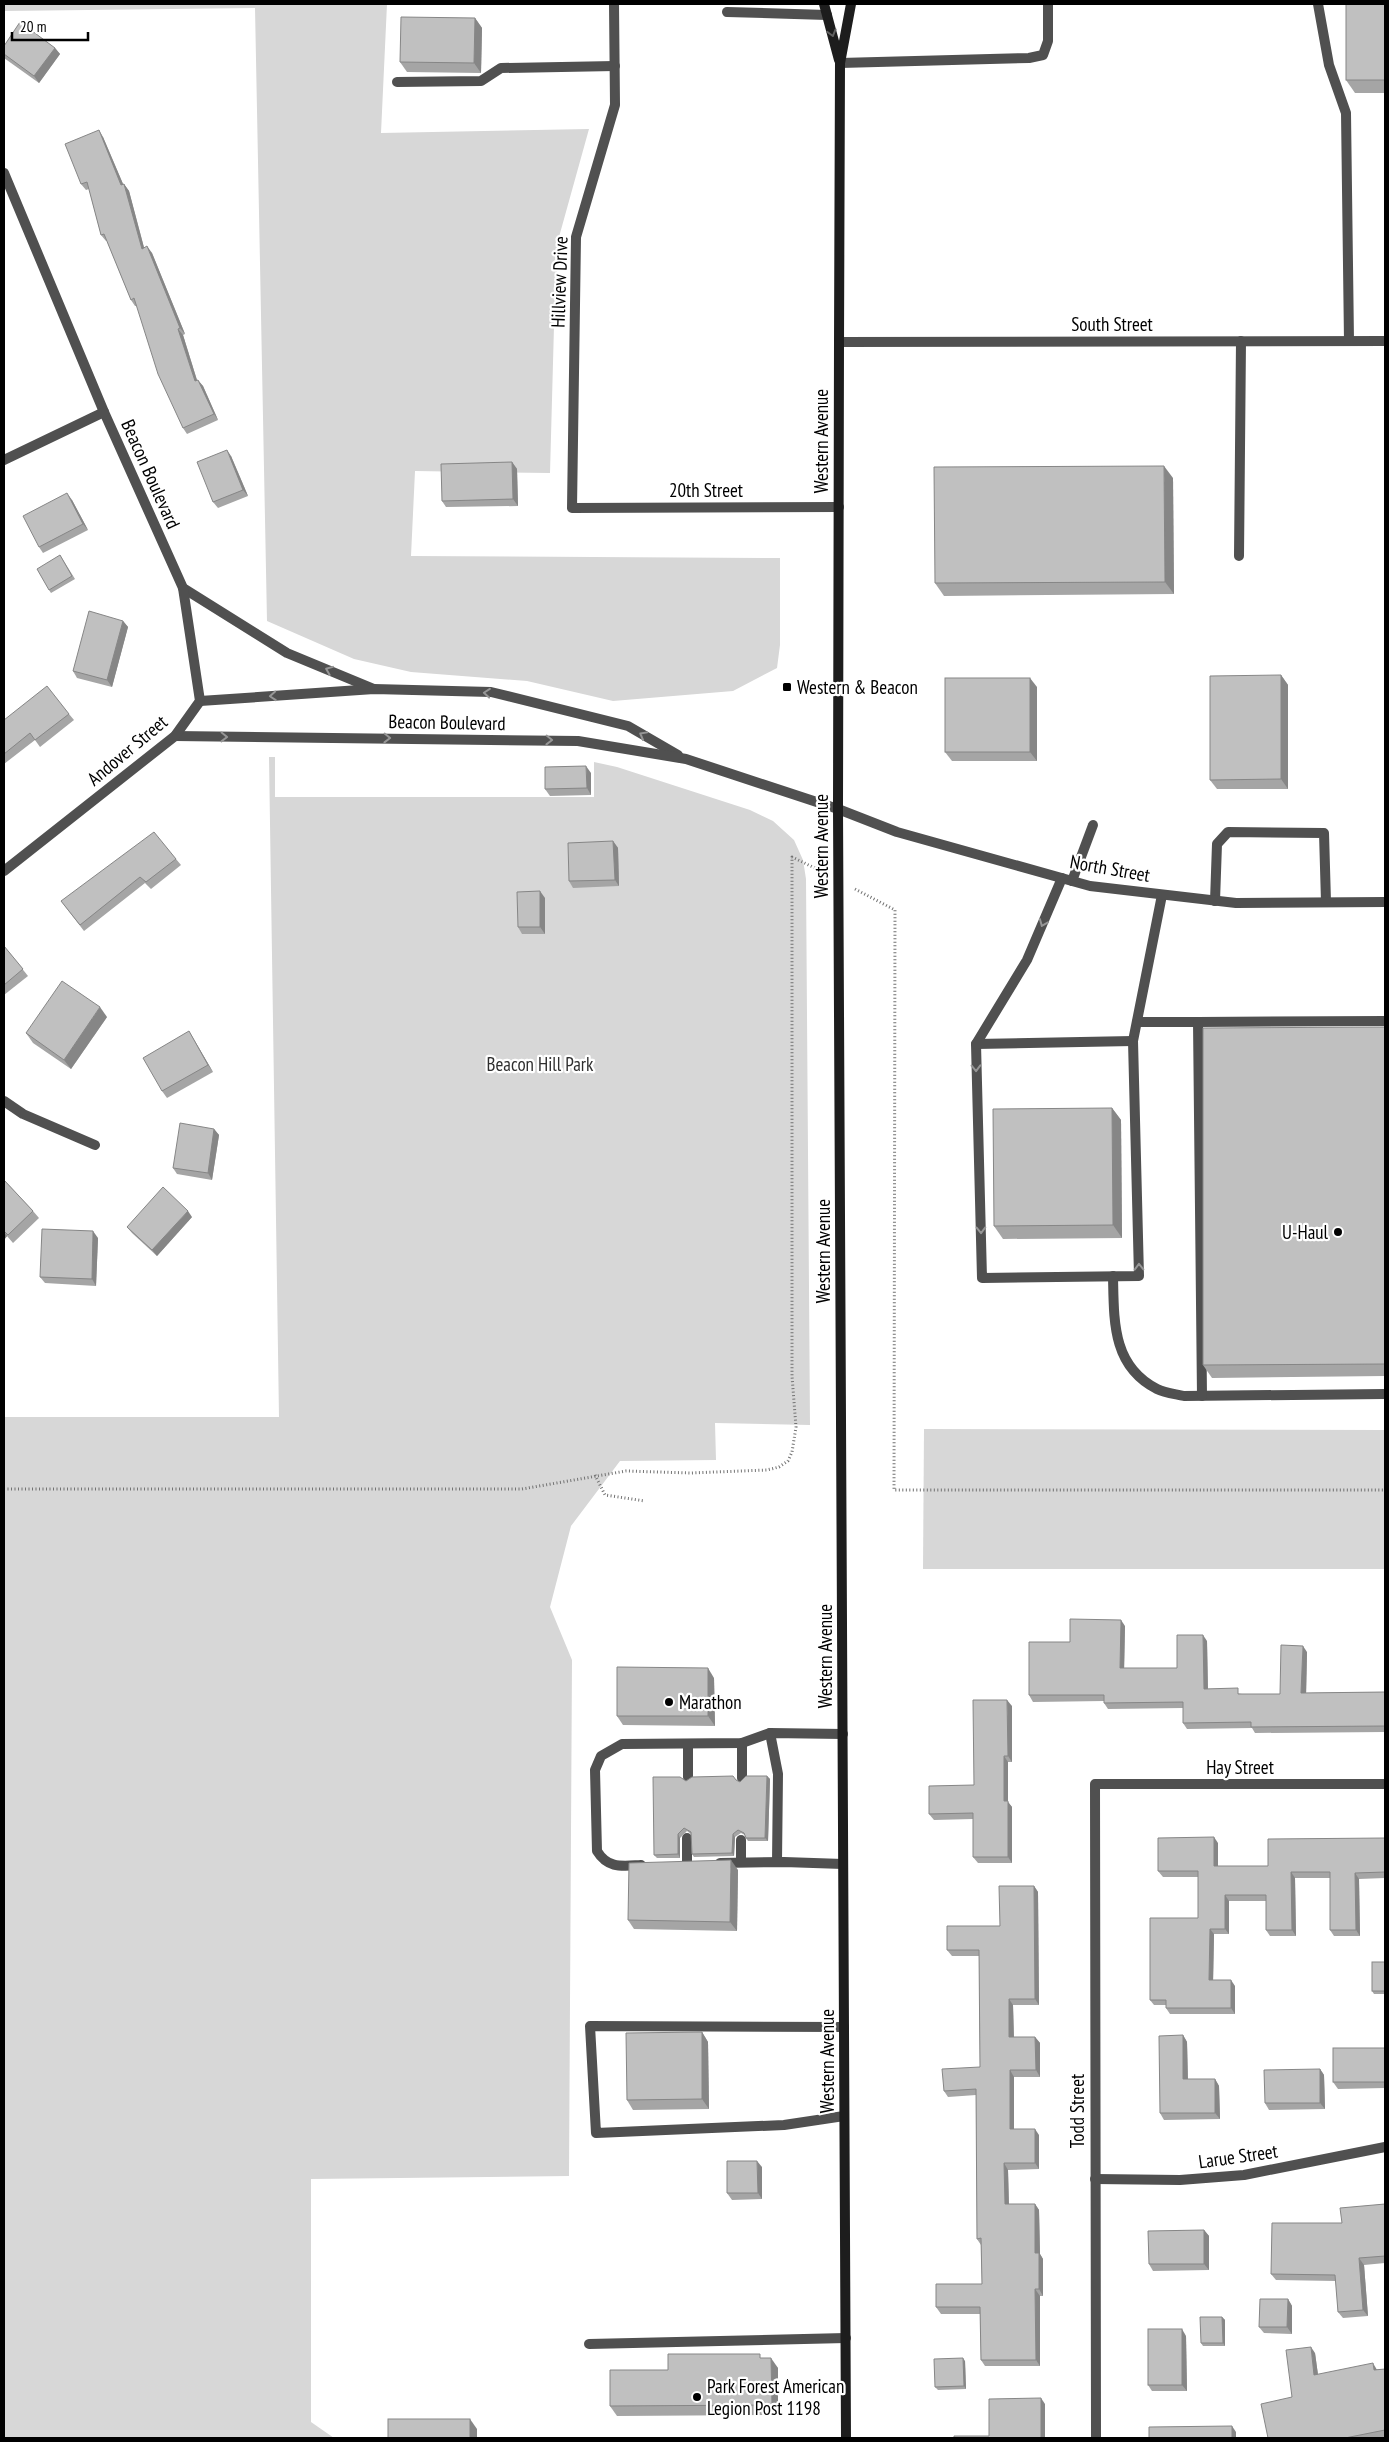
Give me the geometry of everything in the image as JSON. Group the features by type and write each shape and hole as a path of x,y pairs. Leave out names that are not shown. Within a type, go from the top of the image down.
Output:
{"main road":[{"name":"Western Avenue","path":"824,4 840,63"},
{"name":"Western Avenue","path":"846,2438 838,809 840,63 851,4"}],"street":[{"name":"Hillview Drive","path":"572,508 576,237 615,105 614,4"},
{"path":"727,7 739,4"},
{"path":"840,63 1029,58 1043,54 1048,41 1048,4"},
{"path":"1318,4 1329,65 1346,112 1349,341"},
{"path":"727,7 827,15"},
{"path":"397,82 482,81 501,68 615,66"},
{"name":"Beacon Boulevard","path":"4,173 104,412 183,588 287,653 374,688"},
{"path":"1239,556 1240,341"},
{"name":"South Street","path":"839,342 1385,341"},
{"path":"4,460 104,412"},
{"name":"20th Street","path":"572,508 839,508"},
{"path":"183,588 200,701"},
{"name":"Beacon Boulevard","path":"200,701 374,688 491,692 628,726 686,759"},
{"name":"Andover Street","path":"4,871 175,736 200,701"},
{"name":"Beacon Boulevard","path":"175,736 578,741 686,759 838,809"},
{"name":"North Street","path":"838,809 896,832 1090,886 1236,903 1385,902"},
{"path":"1072,881 1093,825"},
{"path":"1215,901 1216,844 1228,832 1324,833 1326,902"},
{"path":"1062,878 1027,960 976,1044 982,1278 1140,1276 1134,1041 1162,895"},
{"path":"1137,1022 1385,1022"},
{"path":"1198,1022 1202,1396"},
{"path":"976,1044 1134,1041"},
{"path":"4,1101 22,1114 95,1145"},
{"path":"1113,1276 1115,1328 1124,1358 1135,1374 1158,1390 1184,1396 1385,1394"},
{"path":"654,1864 614,1866 602,1860 597,1851 595,1770 601,1756 622,1744 742,1743 770,1733 842,1734"},
{"path":"770,1733 778,1774 777,1862"},
{"path":"742,1743 742,1778"},
{"path":"688,1744 688,1777"},
{"name":"Hay Street","path":"1095,1784 1385,1784"},
{"name":"Todd Street","path":"1095,1784 1096,2438"},
{"path":"687,1838 692,1864 777,1862 843,1864"},
{"path":"741,1840 741,1862"},
{"path":"844,2027 590,2026 596,2134 784,2125 844,2116"},
{"name":"Larue Street","path":"1095,2179 1180,2180 1244,2175 1385,2147"},
{"path":"589,2344 846,2338"}],"path":[{"path":"4,1489 522,1488 558,1484 595,1475 626,1471 690,1473 767,1470 788,1461 792,1452 796,1427 792,1376 792,857"},
{"path":"895,910 894,1490 1385,1490"},
{"path":"595,1475 605,1495 645,1501"}],"green space":[{"path":"4,4 387,4 381,133 589,129 559,237 554,326 550,473 415,471 411,556 780,558 780,645 777,668 733,691 613,701 527,681 411,672 354,659 267,621 255,8 4,11"},
{"name":"Beacon Hill Park","path":"269,757 275,757 275,797 594,797 594,762 617,767 750,810 773,821 794,840 803,860 806,879 810,1425 715,1423 716,1460 620,1461 571,1526 550,1607 572,1660 569,2176 311,2179 311,2422 334,2438 4,2438 4,1417 279,1417"},
{"path":"924,1429 1385,1430 1385,1569 923,1569"}],"building":[{"path":"1346,4 1385,4 1385,80 1346,80"},
{"path":"401,17 475,18 474,63 400,62"},
{"path":"20,22 55,48 34,76 4,54 4,46"},
{"path":"99,130 121,185 124,184 142,249 147,246 180,328 178,329 195,381 198,380 214,414 183,428 158,374 134,298 131,300 104,234 101,235 87,182 81,184 65,144"},
{"path":"227,450 243,490 213,502 197,462"},
{"path":"512,462 513,499 442,501 441,464"},
{"path":"1164,466 1165,582 935,583 934,467"},
{"path":"67,493 83,524 39,547 23,516"},
{"path":"60,555 72,576 49,590 37,569"},
{"path":"89,611 123,621 107,680 73,671"},
{"path":"1281,675 1281,779 1210,780 1210,676"},
{"path":"945,678 1030,678 1030,752 945,752"},
{"path":"47,686 69,714 35,740 30,733 4,754 4,720"},
{"path":"586,766 587,788 545,789 545,767"},
{"path":"154,832 176,859 146,882 140,877 80,925 61,901"},
{"path":"613,841 615,880 569,881 568,843"},
{"path":"540,891 540,927 518,927 517,892"},
{"path":"4,946 23,969 4,985"},
{"path":"62,981 100,1007 64,1060 26,1033"},
{"path":"1385,1027 1385,1364 1203,1365 1203,1028"},
{"path":"189,1031 208,1065 162,1091 143,1058"},
{"path":"1112,1108 1113,1225 994,1226 993,1109"},
{"path":"180,1123 214,1129 208,1173 173,1168"},
{"path":"4,1180 33,1211 8,1235 4,1231"},
{"path":"163,1187 188,1211 152,1250 127,1227"},
{"path":"42,1229 93,1231 92,1279 40,1277"},
{"path":"1070,1619 1121,1620 1120,1668 1177,1668 1177,1635 1203,1635 1204,1689 1238,1688 1238,1694 1280,1694 1281,1645 1303,1646 1301,1693 1385,1692 1385,1726 1251,1727 1251,1722 1183,1723 1183,1702 1104,1703 1104,1695 1029,1695 1029,1642 1070,1642"},
{"name":"Marathon","path":"617,1667 708,1668 708,1716 617,1716"},
{"path":"973,1700 1007,1700 1008,1756 1004,1756 1004,1801 1008,1801 1008,1857 973,1857 973,1813 929,1814 929,1786 974,1785"},
{"path":"733,1776 740,1782 746,1776 767,1776 765,1838 746,1838 744,1833 738,1830 733,1834 732,1853 692,1854 691,1832 684,1828 678,1834 678,1854 654,1855 653,1777 680,1777 686,1781 692,1777"},
{"path":"1214,1837 1214,1866 1268,1866 1268,1839 1385,1838 1385,1872 1355,1873 1356,1930 1330,1930 1330,1872 1291,1872 1292,1930 1266,1930 1266,1895 1225,1895 1225,1929 1210,1929 1209,1980 1231,1980 1231,2008 1166,2008 1166,2000 1150,2000 1150,1918 1198,1918 1198,1871 1158,1871 1158,1838"},
{"path":"731,1860 730,1922 628,1920 629,1863"},
{"path":"999,1886 1034,1886 1035,1999 1009,1999 1009,2037 1035,2037 1036,2070 1010,2070 1010,2129 1035,2129 1035,2163 1004,2163 1005,2204 1035,2204 1035,2253 1039,2253 1039,2289 1035,2289 1036,2360 981,2360 980,2307 936,2307 936,2284 982,2284 981,2238 977,2239 976,2089 944,2091 942,2069 980,2067 979,1950 947,1950 947,1926 1000,1926"},
{"path":"1372,1962 1385,1962 1385,1991 1372,1991"},
{"path":"702,2032 702,2099 627,2100 626,2033"},
{"path":"1183,2035 1183,2079 1215,2079 1215,2113 1160,2113 1159,2036"},
{"path":"1333,2048 1385,2048 1385,2082 1333,2082"},
{"path":"1320,2069 1320,2103 1265,2103 1264,2070"},
{"path":"727,2161 757,2161 758,2193 727,2193"},
{"path":"1385,2204 1385,2256 1359,2258 1363,2310 1338,2312 1335,2275 1271,2274 1272,2223 1342,2223 1340,2208"},
{"path":"1204,2230 1204,2264 1149,2264 1148,2231"},
{"path":"1260,2299 1288,2299 1287,2327 1259,2327"},
{"path":"1200,2317 1222,2317 1223,2343 1201,2343"},
{"path":"1148,2329 1182,2329 1182,2385 1148,2385"},
{"path":"1311,2347 1314,2375 1373,2363 1374,2370 1385,2369 1385,2430 1345,2438 1268,2438 1261,2404 1292,2397 1286,2350"},
{"name":"Park Forest American Legion Post 1198","path":"668,2354 760,2354 760,2358 771,2358 772,2405 610,2406 610,2370 668,2370"},
{"path":"963,2358 964,2386 935,2387 934,2359"},
{"path":"1041,2398 1041,2438 954,2438 954,2436 989,2436 989,2399"},
{"path":"388,2419 470,2419 470,2438 388,2438"},
{"path":"1232,2426 1232,2438 1149,2438 1149,2427"}],"place":[{"name":"Western & Beacon","path":"787,687"},
{"name":"U-Haul","path":"1338,1232"},
{"name":"Marathon","path":"669,1702"},
{"name":"Park Forest American Legion Post 1198","path":"697,2397"}]}
